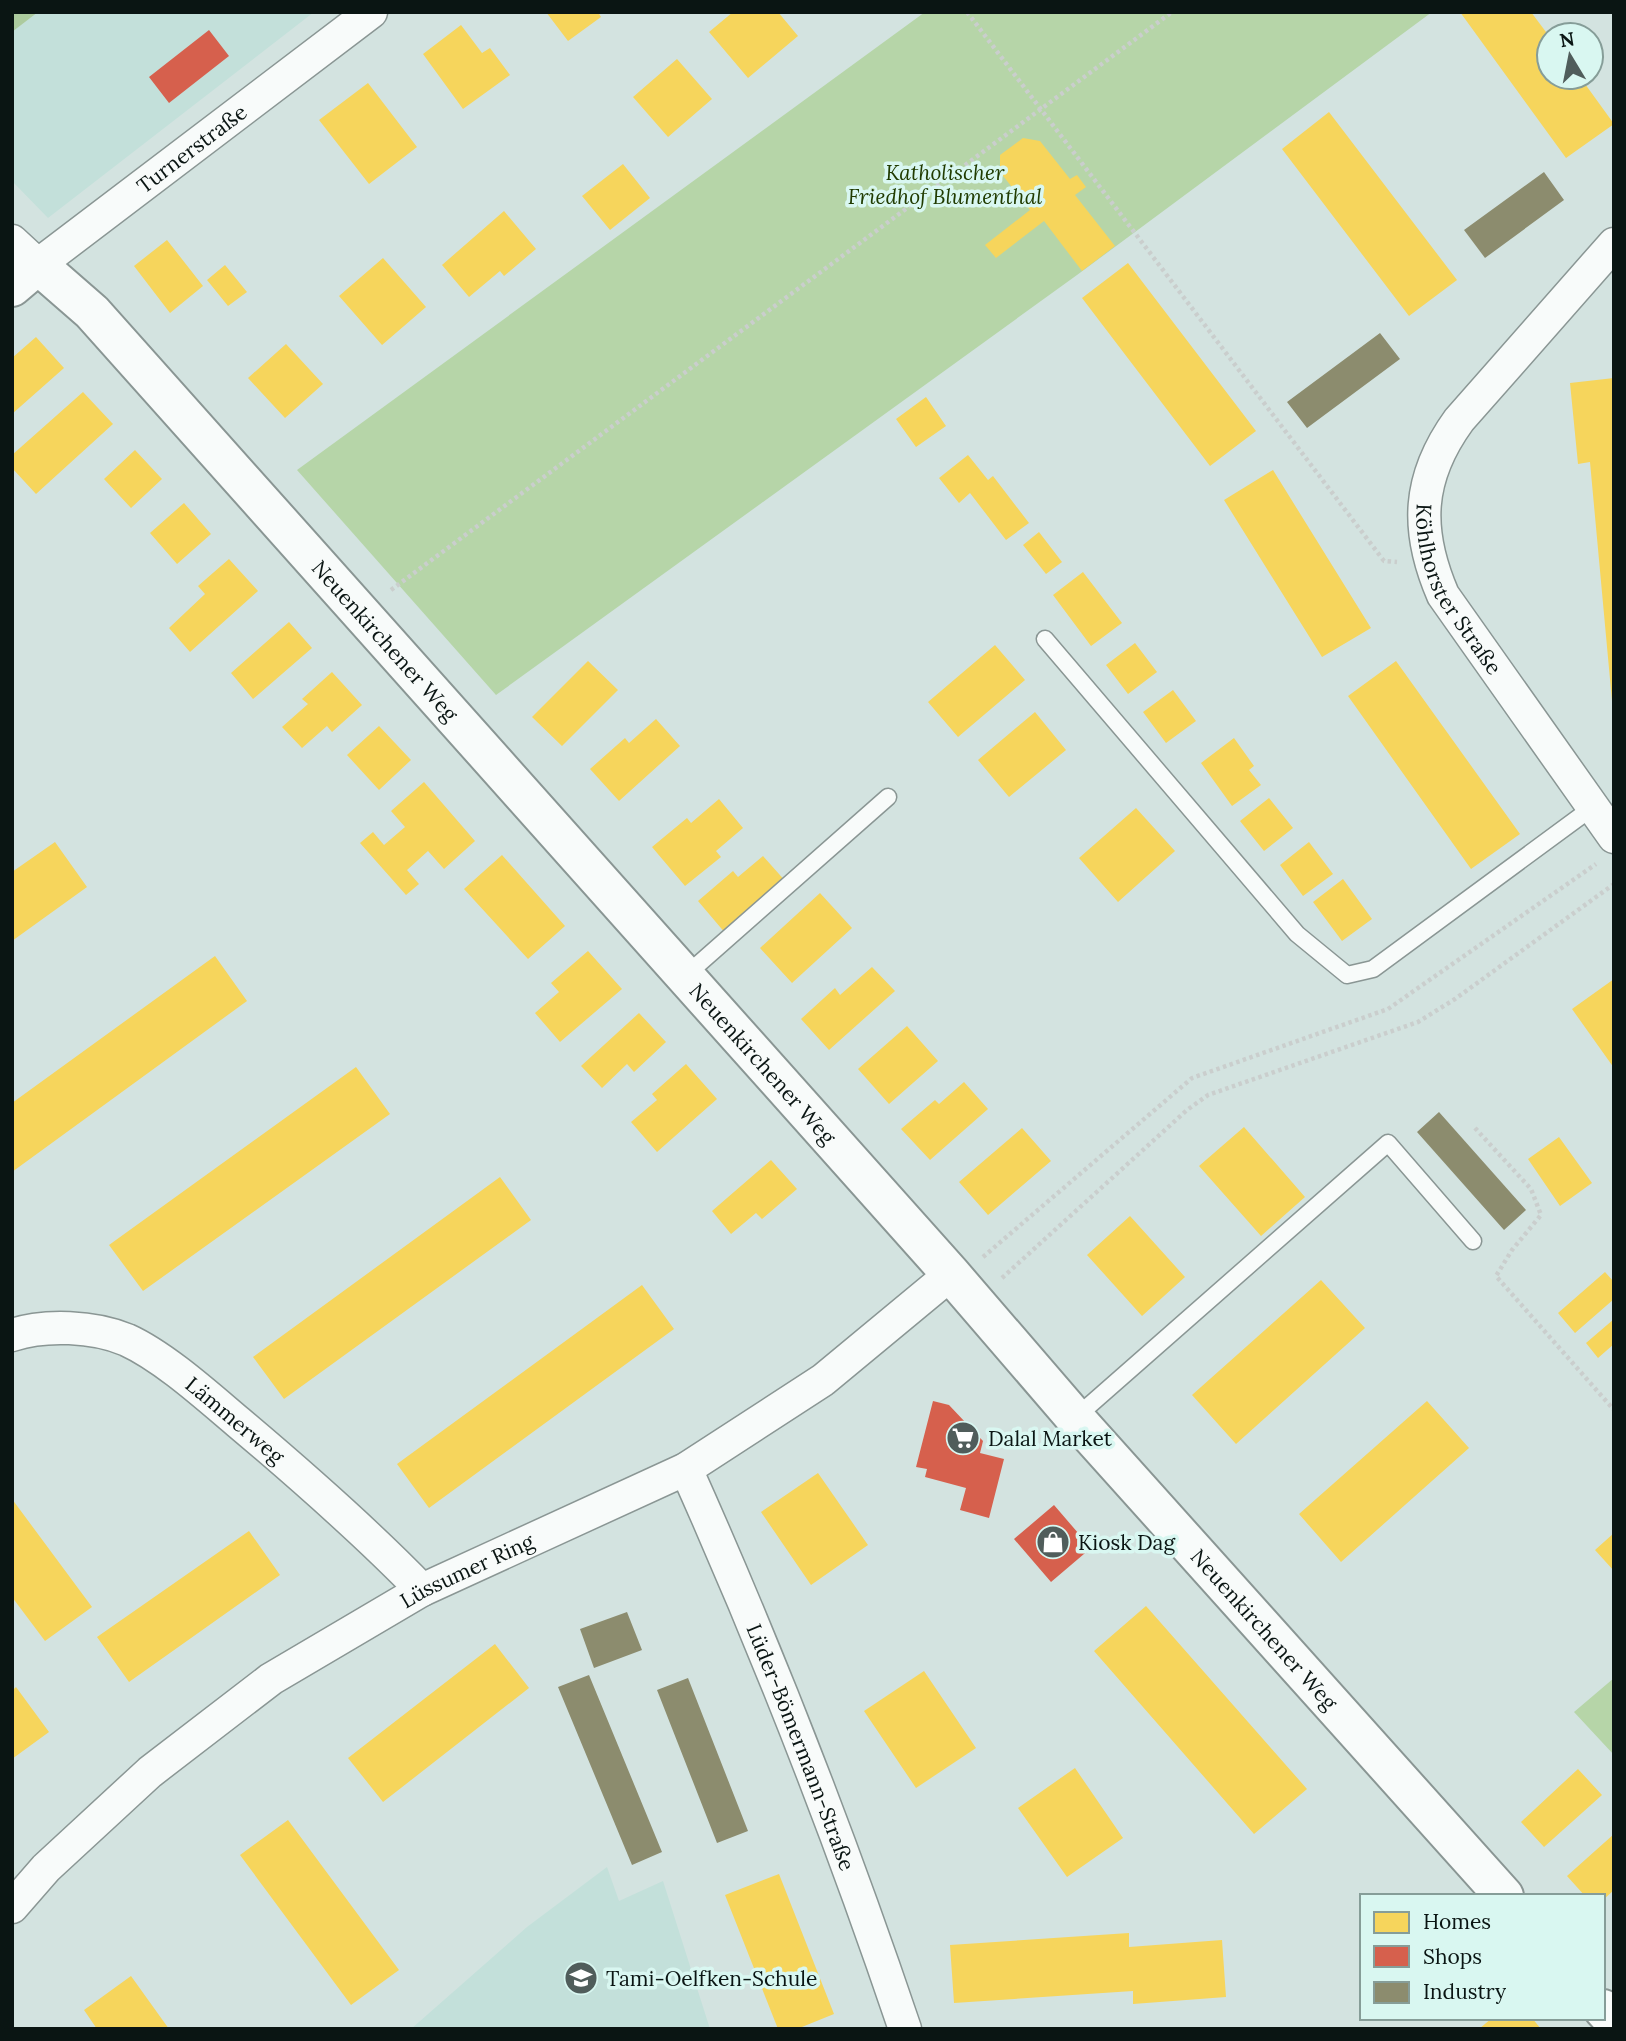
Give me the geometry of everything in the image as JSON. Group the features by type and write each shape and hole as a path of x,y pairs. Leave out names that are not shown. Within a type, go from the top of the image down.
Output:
{"street":[{"name":"Turnerstraße","path":"21,264 371,12"},
{"name":"Köhlhorster Straße","path":"1608,849 1593,807 1443,595 1430,564 1423,516 1428,481 1439,447 1459,420 1614,244"},
{"name":"Neuenkirchener Weg","path":"21,264 92,312 951,1274 1075,1418 1502,1894"},
{"name":"Lüssumer Ring","path":"12,1907 46,1868 150,1772 271,1679 422,1590 686,1469 823,1380 951,1274"},
{"name":"Lämmerweg","path":"12,1335 32,1329 81,1330 126,1340 191,1382 317,1489 422,1590"},
{"name":"Lüder-Bömermann-Straße","path":"686,1469 752,1616 839,1837 905,2029"}],"lane":[{"path":"1045,639 1297,934 1347,975 1373,969 1593,807"},
{"path":"685,976 888,797"},
{"path":"1075,1418 1388,1143 1473,1241"}],"path":[{"path":"967,12 1384,561 1430,564"},
{"path":"361,613 1172,12"},
{"path":"951,1274 990,1253 1192,1078 1388,1009 1608,849"},
{"path":"975,1303 1186,1110 1208,1096 1418,1022 1455,999 1614,884"},
{"path":"1475,1128 1531,1189 1541,1215 1512,1250 1496,1276 1614,1410"}],"shaded area":[{"path":"38,12 314,12 48,218 12,181 12,32"},
{"name":"Tami-Oelfken-Schule","path":"607,1867 619,1901 663,1881 710,2029 411,2029 527,1927"}],"green space":[{"path":"12,12 38,12 12,32"},
{"name":"Katholischer Friedhof Blumenthal","path":"925,12 1432,12 1077,275 496,695 297,470"},
{"path":"1614,1678 1614,1755 1574,1712"}],"building: Homes":[{"path":"546,12 598,12 601,17 568,41"},
{"path":"733,12 778,12 798,36 748,78 709,32"},
{"path":"1460,12 1531,12 1538,21 1535,21 1535,91 1590,91 1614,124 1566,158"},
{"path":"461,25 482,53 490,48 510,75 463,109 423,54"},
{"path":"677,59 712,99 668,137 633,97"},
{"path":"368,83 417,147 369,184 319,120"},
{"path":"1329,112 1457,280 1409,316 1282,149"},
{"path":"1023,138 1040,141 1070,179 1077,175 1086,187 1075,195 1115,246 1082,271 1044,221 996,258 985,245 1030,210 1000,172 1000,155"},
{"path":"623,164 650,198 610,230 582,196"},
{"path":"504,211 536,249 504,276 500,271 469,297 442,265"},
{"path":"167,240 203,286 170,313 134,266"},
{"path":"383,258 426,307 382,345 339,296"},
{"path":"1128,263 1256,431 1210,466 1082,298"},
{"path":"225,265 247,292 228,306 207,280"},
{"path":"36,337 64,368 12,414 12,358"},
{"path":"286,344 323,384 285,418 248,378"},
{"path":"1614,378 1612,701 1590,462 1578,464 1570,383"},
{"path":"83,392 113,424 36,494 12,468 12,455"},
{"path":"926,397 946,426 916,447 896,419"},
{"path":"135,450 162,479 131,508 104,479"},
{"path":"968,455 988,480 993,476 1029,523 1006,540 970,493 959,503 939,478"},
{"path":"1273,470 1371,628 1322,657 1224,500"},
{"path":"184,503 211,534 177,564 150,533"},
{"path":"1039,532 1062,562 1046,574 1023,545"},
{"path":"229,559 258,591 190,652 169,628 205,594 198,586"},
{"path":"1083,572 1122,623 1091,646 1053,595"},
{"path":"289,622 312,648 253,699 231,673"},
{"path":"1135,643 1157,672 1128,694 1106,665"},
{"path":"995,645 1025,680 958,737 928,702"},
{"path":"588,661 618,690 562,746 532,717"},
{"path":"1396,661 1520,834 1471,869 1348,696"},
{"path":"332,672 362,705 332,732 327,726 302,748 282,727 308,704 302,699"},
{"path":"1173,690 1196,721 1166,743 1143,712"},
{"path":"1035,712 1066,750 1009,797 978,760"},
{"path":"656,719 680,746 619,801 590,769 625,738 629,743"},
{"path":"379,726 411,760 379,790 347,755"},
{"path":"1234,738 1254,766 1249,770 1261,785 1232,806 1201,763"},
{"path":"424,782 475,841 444,869 428,851 407,870 419,884 406,895 360,843 373,832 384,845 405,827 391,811"},
{"path":"1269,798 1293,828 1264,851 1240,821"},
{"path":"719,799 743,828 716,851 721,857 685,886 652,847 687,818 691,823"},
{"path":"1136,808 1175,851 1118,902 1079,858"},
{"path":"55,842 87,887 12,941 12,872"},
{"path":"1309,842 1333,874 1303,896 1280,865"},
{"path":"502,855 565,926 528,959 464,889"},
{"path":"763,856 787,883 726,934 698,901 733,871 738,877"},
{"path":"1343,879 1372,919 1342,941 1313,902"},
{"path":"820,893 852,928 792,983 760,948"},
{"path":"588,951 622,989 560,1042 535,1013 559,992 551,983"},
{"path":"215,956 247,1001 12,1172 12,1103"},
{"path":"872,967 895,991 829,1050 801,1019 835,988 840,995"},
{"path":"1614,979 1614,1068 1572,1009"},
{"path":"639,1013 666,1042 634,1072 627,1064 602,1088 581,1066"},
{"path":"907,1026 938,1061 889,1104 858,1069"},
{"path":"686,1064 717,1099 657,1152 631,1122 657,1100 652,1094"},
{"path":"356,1067 390,1114 143,1291 109,1245"},
{"path":"964,1082 988,1109 930,1160 901,1129 935,1100 939,1104"},
{"path":"1244,1127 1305,1197 1261,1236 1199,1166"},
{"path":"1022,1128 1051,1161 988,1215 959,1182"},
{"path":"1559,1137 1592,1183 1560,1206 1528,1159"},
{"path":"771,1160 797,1189 762,1219 756,1213 731,1234 712,1211"},
{"path":"500,1177 531,1220 284,1399 253,1357"},
{"path":"1130,1216 1185,1277 1142,1316 1087,1255"},
{"path":"1605,1272 1614,1282 1614,1299 1575,1333 1558,1313"},
{"path":"1321,1280 1365,1328 1236,1444 1192,1395"},
{"path":"642,1285 674,1329 429,1508 397,1464"},
{"path":"1614,1319 1614,1344 1598,1358 1586,1343"},
{"path":"1427,1401 1469,1448 1341,1562 1299,1514"},
{"path":"818,1473 868,1545 811,1585 761,1512"},
{"path":"12,1499 92,1607 45,1641 12,1597"},
{"path":"249,1531 280,1575 129,1682 97,1637"},
{"path":"1614,1533 1614,1571 1595,1550"},
{"path":"1146,1606 1307,1789 1254,1834 1094,1651"},
{"path":"495,1644 529,1688 383,1802 348,1758"},
{"path":"924,1671 976,1748 916,1788 864,1711"},
{"path":"16,1687 49,1732 12,1759 12,1691"},
{"path":"1075,1768 1123,1838 1067,1877 1018,1808"},
{"path":"1578,1769 1602,1795 1544,1847 1521,1822"},
{"path":"288,1820 399,1970 351,2005 240,1855"},
{"path":"1614,1834 1614,1890 1605,1898 1605,1894 1583,1894 1567,1876"},
{"path":"779,1874 834,2014 797,2029 778,2029 725,1895"},
{"path":"1129,1933 1129,1947 1222,1940 1226,1997 1133,2004 1133,1991 954,2003 950,1945"},
{"path":"131,1976 169,2029 97,2029 84,2010"},
{"path":"1490,2020 1534,2020 1541,2029 1479,2029"}],"building: Shops":[{"path":"209,30 229,56 169,103 149,77"},
{"path":"933,1401 949,1405 983,1441 980,1453 1004,1459 989,1518 960,1510 966,1488 925,1477 927,1469 916,1467"},
{"path":"1054,1505 1091,1548 1051,1582 1014,1539"}],"building: Industry":[{"path":"1544,172 1564,200 1485,258 1464,230"},
{"path":"1380,333 1400,359 1307,428 1287,402"},
{"path":"1439,1112 1526,1210 1504,1230 1417,1132"},
{"path":"627,1612 642,1650 594,1668 580,1629"},
{"path":"589,1675 662,1852 632,1865 558,1687"},
{"path":"688,1678 748,1831 717,1843 657,1690"}],"place":[{"name":"Dalal Market","path":"963,1438"},
{"name":"Kiosk Dag","path":"1053,1542"},
{"name":"Tami-Oelfken-Schule","path":"581,1978"}]}
